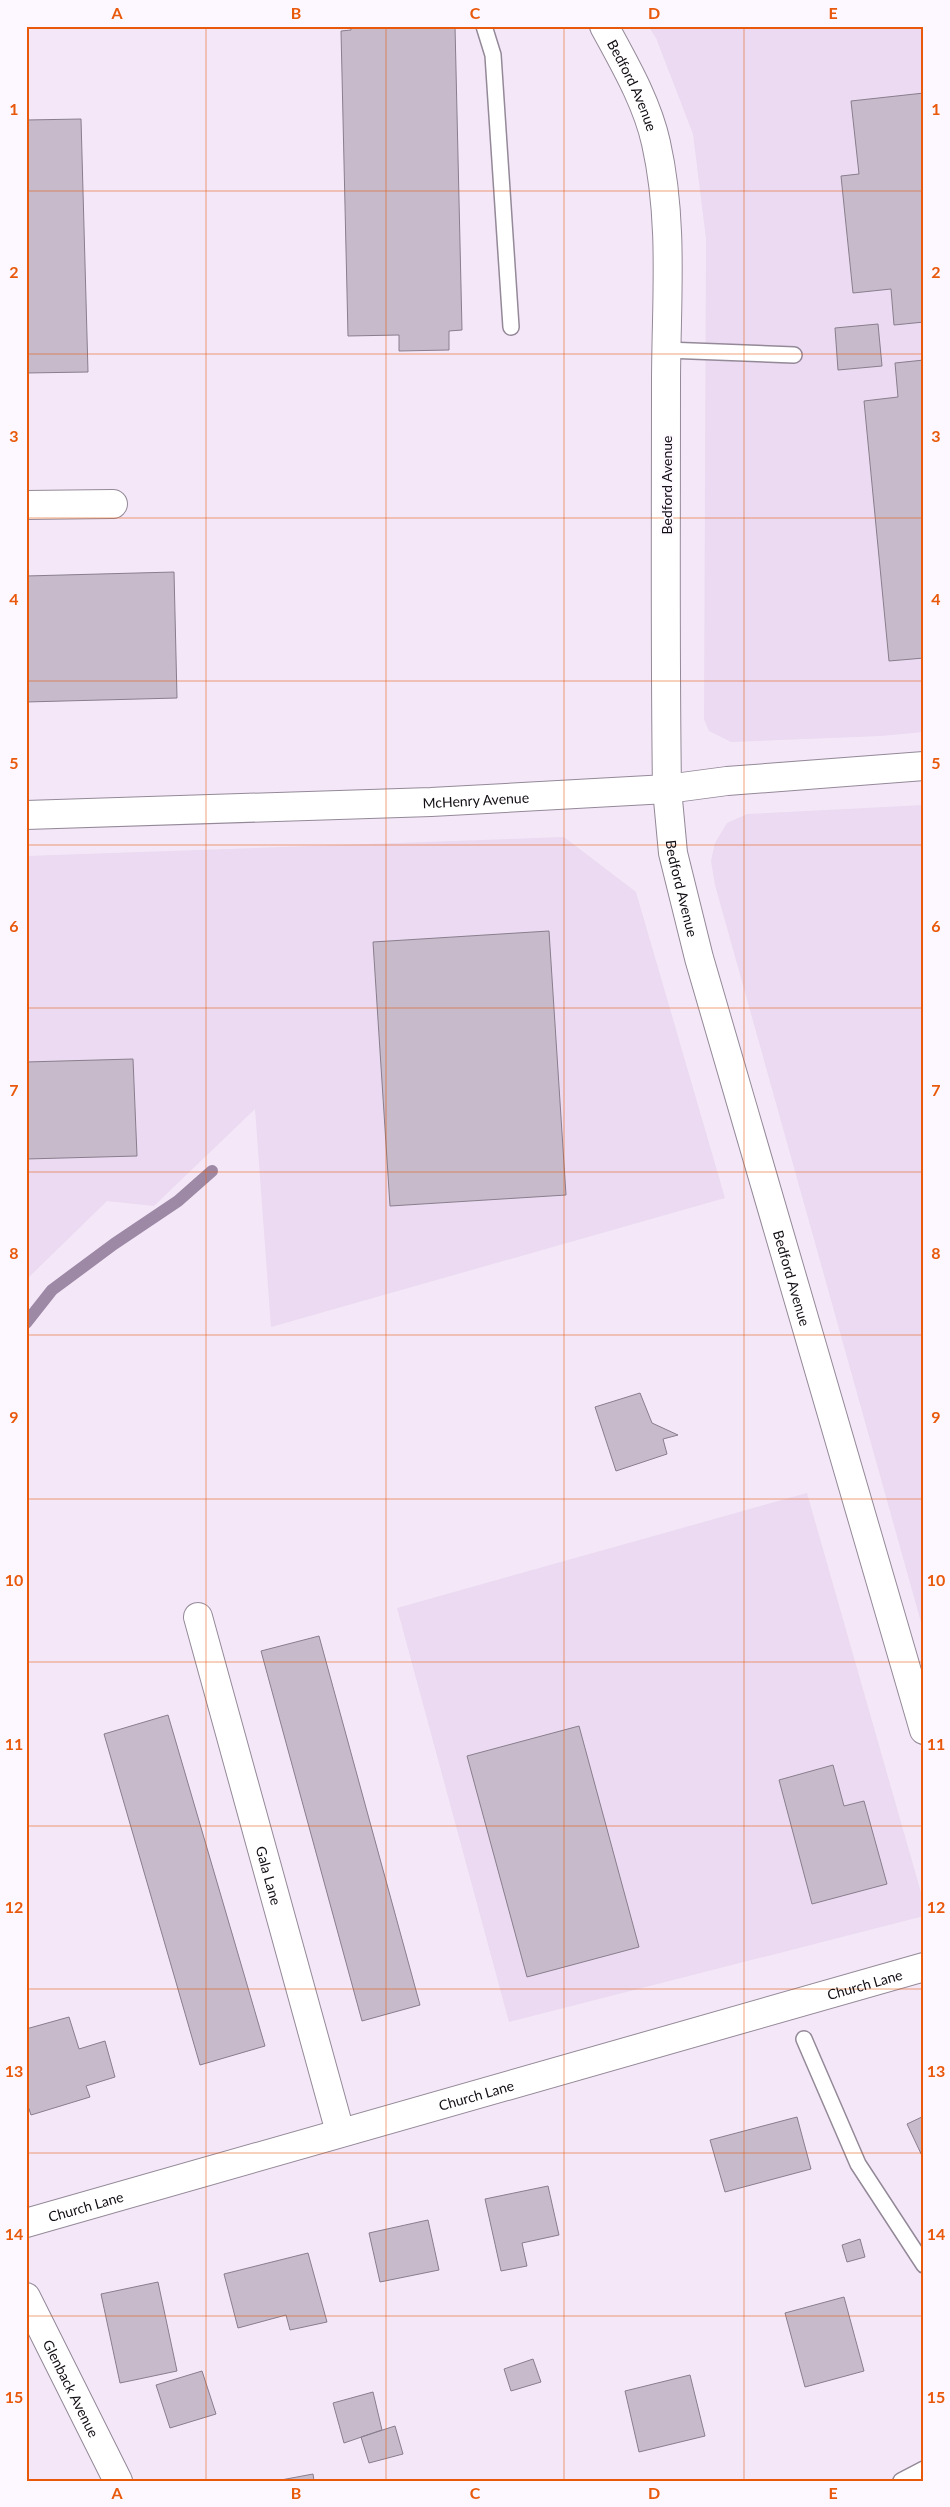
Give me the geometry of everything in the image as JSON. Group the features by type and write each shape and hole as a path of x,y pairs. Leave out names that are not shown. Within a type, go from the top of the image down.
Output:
{"street":[{"name":"Bedford Avenue","path":"604,26 642,102 656,141 661,168 669,243 666,350 667,789 674,853 699,958 924,1730"},
{"path":"26,505 113,504"},
{"name":"McHenry Avenue","path":"26,815 431,802 667,789 727,781 924,766"},
{"name":"Gala Lane","path":"198,1617 340,2132"},
{"name":"Church Lane","path":"26,2223 924,1967"},
{"name":"Glenback Avenue","path":"26,2297 118,2481"}],"lane":[{"path":"484,26 493,55 511,327"},
{"path":"666,350 794,355"},
{"path":"804,2039 858,2164 924,2265"},
{"path":"901,2481 924,2469"}],"shaded area":[{"path":"648,26 924,26 924,732 881,736 731,742 709,731 704,719 706,239 693,134 656,38"},
{"path":"924,805 924,1633 715,885 711,861 715,843 727,823 747,814"},
{"path":"564,837 636,892 725,1198 271,1327 255,1109 154,1206 107,1201 26,1280 26,856"},
{"path":"807,1493 924,1903 924,1916 509,2022 397,1608"}],"building":[{"path":"351,26 455,26 462,330 449,331 449,350 399,351 399,335 348,336 341,31 351,30"},
{"path":"924,93 924,322 894,325 891,289 853,293 841,176 859,174 851,101"},
{"path":"81,119 88,372 26,373 26,120"},
{"path":"878,324 882,366 838,370 835,328"},
{"path":"924,360 924,658 889,661 864,401 898,397 895,363"},
{"path":"174,572 177,698 26,702 26,576"},
{"path":"549,931 566,1195 390,1206 373,942"},
{"path":"133,1059 137,1156 26,1159 26,1062"},
{"path":"640,1393 652,1423 678,1435 663,1439 667,1454 616,1471 595,1407"},
{"path":"319,1636 420,2005 362,2021 261,1651"},
{"path":"168,1715 265,2046 200,2065 104,1734"},
{"path":"579,1726 639,1947 527,1977 467,1756"},
{"path":"833,1765 844,1806 864,1801 887,1884 812,1904 779,1780"},
{"path":"69,2017 79,2049 105,2041 115,2077 86,2086 90,2097 31,2115 26,2100 26,2029"},
{"path":"924,2116 924,2160 907,2124"},
{"path":"797,2117 811,2169 725,2192 710,2140"},
{"path":"548,2186 559,2235 522,2243 527,2266 501,2271 485,2199"},
{"path":"428,2220 439,2270 380,2282 369,2233"},
{"path":"860,2239 865,2257 847,2262 842,2245"},
{"path":"308,2253 327,2322 290,2330 286,2315 238,2328 224,2274"},
{"path":"158,2282 177,2371 120,2383 101,2294"},
{"path":"844,2297 864,2371 805,2387 785,2313"},
{"path":"533,2359 541,2382 511,2391 504,2369"},
{"path":"202,2371 216,2414 170,2428 156,2385"},
{"path":"690,2375 705,2436 639,2452 625,2391"},
{"path":"373,2392 382,2430 344,2443 333,2403"},
{"path":"395,2426 403,2454 369,2463 361,2437"},
{"path":"313,2474 314,2481 281,2480"}],"waterway":[{"path":"26,1323 52,1290 114,1244 178,1201 212,1171"}]}
